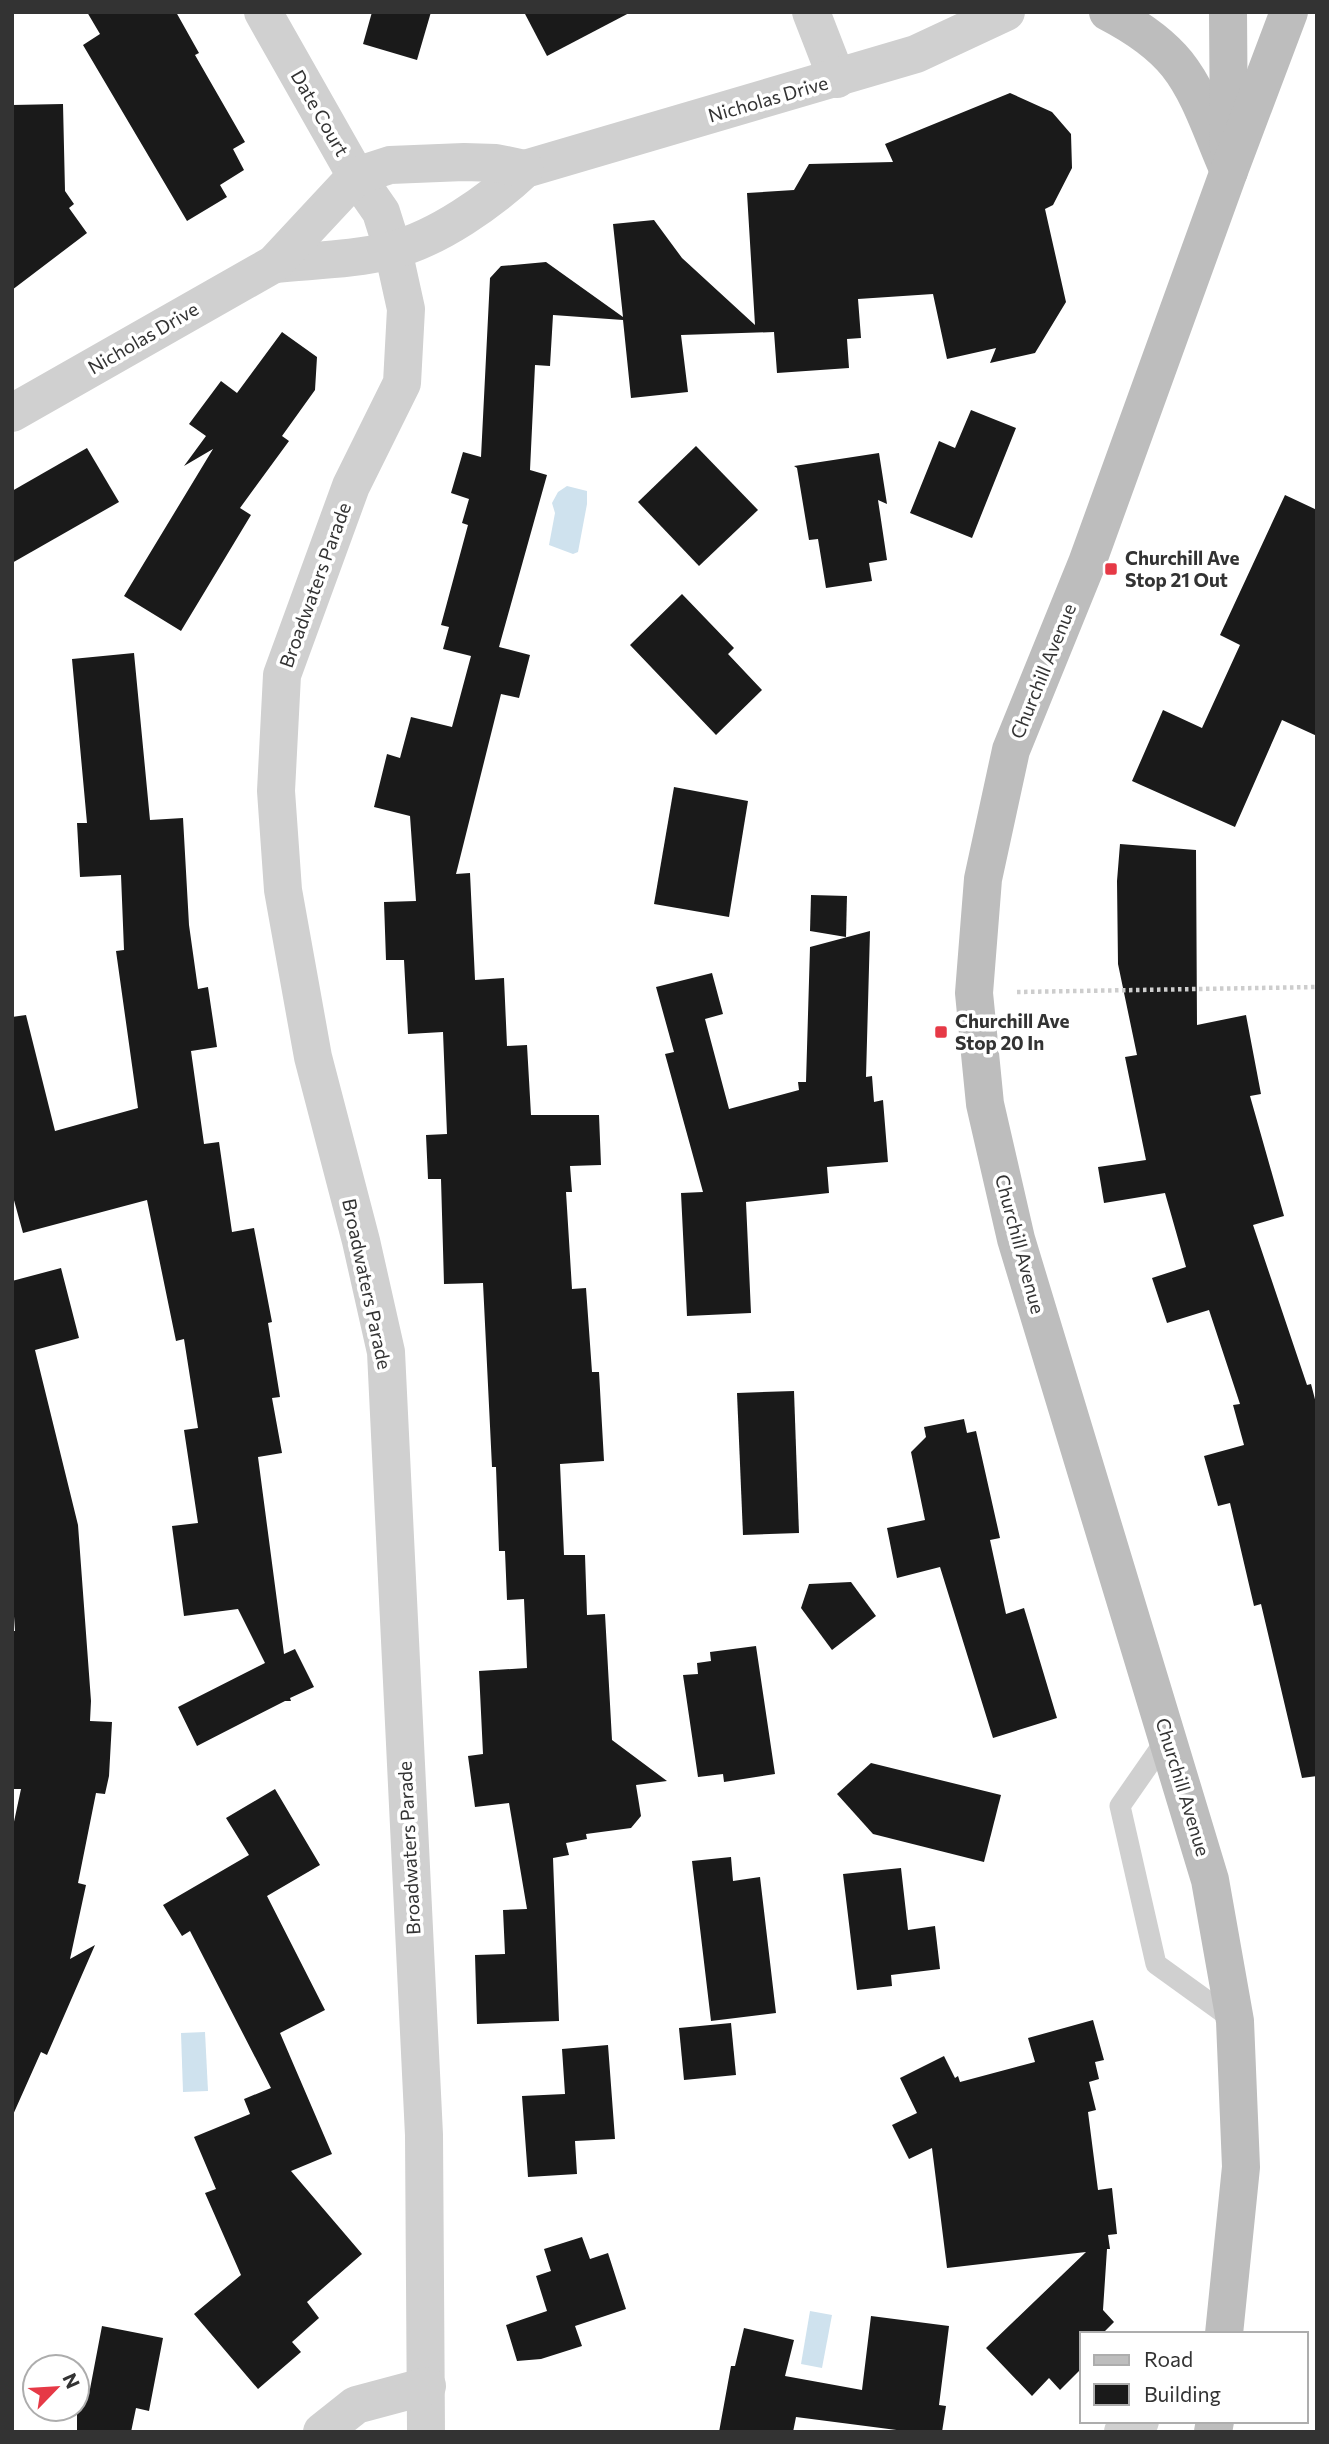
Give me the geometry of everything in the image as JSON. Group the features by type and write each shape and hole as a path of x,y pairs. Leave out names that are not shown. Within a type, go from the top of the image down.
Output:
{"street":[{"name":"Date Court","path":"263,12 356,176 381,212"},
{"path":"811,12 837,79"},
{"name":"Nicholas Drive","path":"274,264 365,256 425,239 500,192 525,169 916,54 1006,12"},
{"path":"1108,12 1134,26 1177,64 1194,92 1229,171"},
{"name":"Churchill Avenue","path":"1228,12 1229,171"},
{"name":"Churchill Avenue","path":"1224,2332 1241,2167 1235,2021 1210,1880 1016,1239 985,1104 974,993 983,879 1012,750 1087,563 1289,12"},
{"name":"Nicholas Drive","path":"12,413 274,264 356,176 390,165 464,162 496,163 525,169"},
{"name":"Broadwaters Parade","path":"381,212 393,250 406,309 402,383 351,486 282,675 275,791 283,890 313,1058 361,1241 386,1352 424,2135 428,2386 426,2432"},
{"path":"322,2432 356,2404 428,2386"}],"lane":[{"path":"1168,1737 1120,1806 1156,1964 1235,2021"}],"path":[{"path":"974,993 1317,987"}],"water":[{"path":"567,486 587,491 578,552 573,554 549,545 555,513 552,503 558,492"},
{"path":"205,2032 208,2091 183,2092 181,2033"},
{"path":"810,2311 832,2315 822,2368 801,2364"}],"building":[{"path":"87,12 176,12 199,53 195,55 245,142 233,149 244,170 220,185 227,197 187,221 83,45 100,34"},
{"path":"372,12 431,12 417,60 363,44"},
{"path":"524,12 631,12 547,56"},
{"path":"1010,93 1052,112 1071,134 1072,168 1053,205 1045,209 1066,302 1035,353 990,363 996,348 947,359 933,294 858,299 861,338 847,339 849,368 777,373 774,332 681,335 688,392 631,398 623,320 553,315 550,366 535,365 530,470 547,475 499,647 530,655 519,698 501,694 456,874 470,873 475,980 504,978 507,1046 527,1045 531,1115 599,1115 601,1165 570,1166 572,1192 566,1192 572,1289 586,1288 592,1372 599,1372 604,1461 560,1464 564,1555 585,1555 587,1615 605,1614 612,1740 667,1781 636,1785 641,1816 631,1828 586,1834 587,1839 566,1843 569,1855 553,1858 559,2021 477,2024 475,1955 505,1954 503,1910 527,1909 509,1803 475,1807 468,1756 483,1754 479,1671 527,1668 524,1599 507,1600 505,1551 499,1551 483,1283 444,1284 441,1179 428,1179 426,1135 447,1134 443,1032 408,1034 404,960 386,960 384,902 416,901 410,816 374,807 387,754 400,758 411,717 452,727 471,656 443,649 449,627 441,625 468,525 462,523 469,499 451,493 463,452 481,457 490,278 501,266 546,262 623,317 613,224 654,220 682,258 755,325 747,193 794,190 809,164 893,162 885,144"},
{"path":"63,104 65,191 74,204 69,208 87,233 12,290 12,105"},
{"path":"282,332 317,357 315,390 282,436 289,441 240,508 251,515 181,631 124,596 213,449 184,466 206,436 189,424 221,381 237,393"},
{"path":"971,410 1016,428 972,538 910,513 939,441 955,448"},
{"path":"696,446 758,510 699,566 638,502"},
{"path":"87,448 119,502 12,563 12,491"},
{"path":"879,453 887,504 878,500 887,560 869,563 872,581 826,588 818,539 809,540 797,468 794,466"},
{"path":"1285,495 1317,510 1317,736 1282,720 1235,827 1132,781 1163,710 1202,728 1240,645 1220,635"},
{"path":"682,594 734,648 728,654 762,690 716,735 630,645"},
{"path":"134,653 150,820 183,818 189,925 198,989 208,987 217,1047 191,1051 204,1144 219,1142 232,1232 254,1228 272,1322 268,1323 280,1397 272,1398 282,1453 258,1457 284,1654 295,1649 314,1687 290,1698 291,1701 285,1701 197,1746 178,1707 265,1663 238,1609 184,1616 172,1526 198,1523 184,1430 198,1428 184,1339 176,1341 147,1200 23,1233 12,1193 12,1017 26,1015 55,1131 138,1108 116,951 124,950 121,875 80,877 77,823 87,823 72,659"},
{"path":"674,787 748,801 729,917 654,904"},
{"path":"1120,844 1196,850 1197,1025 1246,1015 1261,1094 1250,1096 1284,1216 1253,1225 1307,1385 1311,1384 1317,1407 1317,1776 1302,1778 1261,1604 1254,1606 1230,1503 1218,1506 1204,1456 1244,1445 1233,1405 1240,1404 1209,1310 1167,1323 1152,1278 1186,1267 1165,1193 1104,1203 1098,1167 1146,1160 1125,1057 1137,1055 1118,964 1117,881"},
{"path":"811,895 847,896 846,937 810,931"},
{"path":"870,931 866,1077 872,1076 874,1102 883,1100 888,1162 827,1167 829,1193 746,1202 751,1313 687,1316 681,1193 703,1192 665,1054 674,1052 656,987 712,973 723,1014 705,1019 729,1109 799,1090 798,1082 806,1082 810,947"},
{"path":"61,1268 79,1338 35,1350 78,1525 91,1701 90,1721 112,1722 109,1776 105,1794 96,1793 78,1883 86,1885 70,1959 95,1945 47,2055 41,2052 12,2117 12,1831 21,1789 12,1789 12,1631 15,1631 12,1587 12,1281"},
{"path":"794,1391 799,1533 743,1535 737,1393"},
{"path":"964,1419 967,1433 976,1431 1000,1538 990,1540 1006,1614 1024,1608 1057,1718 993,1738 940,1567 897,1578 887,1528 925,1520 911,1452 926,1437 924,1427"},
{"path":"851,1582 876,1616 832,1650 801,1608 809,1584"},
{"path":"756,1646 775,1774 724,1782 723,1774 698,1777 683,1675 698,1674 697,1663 711,1661 710,1652"},
{"path":"871,1763 1001,1795 984,1862 873,1834 837,1794"},
{"path":"275,1789 320,1865 267,1896 325,2010 280,2033 332,2154 291,2171 362,2254 307,2302 319,2318 292,2342 301,2352 258,2389 194,2314 241,2275 205,2193 216,2189 194,2137 250,2114 244,2099 271,2088 190,1931 182,1936 163,1905 249,1855 226,1818"},
{"path":"731,1857 733,1881 760,1877 776,2013 711,2021 692,1861"},
{"path":"901,1868 908,1930 935,1926 940,1969 891,1975 892,1986 857,1990 843,1874"},
{"path":"1093,2020 1104,2060 1095,2062 1099,2079 1089,2082 1096,2110 1088,2112 1098,2190 1112,2188 1117,2234 1108,2235 1110,2249 1107,2249 1103,2310 1114,2322 1104,2332 1080,2332 1080,2370 1060,2390 1049,2378 1032,2396 986,2348 1086,2252 947,2268 932,2148 909,2159 892,2125 917,2113 900,2078 944,2056 955,2078 958,2076 960,2082 1035,2062 1028,2038"},
{"path":"731,2023 736,2075 684,2080 679,2028"},
{"path":"608,2045 615,2139 575,2141 577,2174 528,2177 522,2096 565,2094 562,2049"},
{"path":"582,2237 590,2259 608,2253 626,2309 575,2326 582,2346 541,2359 517,2361 506,2325 547,2311 536,2276 551,2271 544,2249"},
{"path":"871,2316 949,2326 939,2405 946,2406 942,2432 912,2432 796,2417 793,2432 719,2432 731,2366 735,2366 744,2328 794,2340 785,2376 862,2390"},
{"path":"102,2326 163,2338 149,2411 136,2408 131,2432 77,2432 77,2423 91,2423 91,2384"}],"place":[{"name":"Churchill Ave Stop 21 Out","path":"1111,569"},
{"name":"Churchill Ave Stop 20 In","path":"941,1032"}]}
